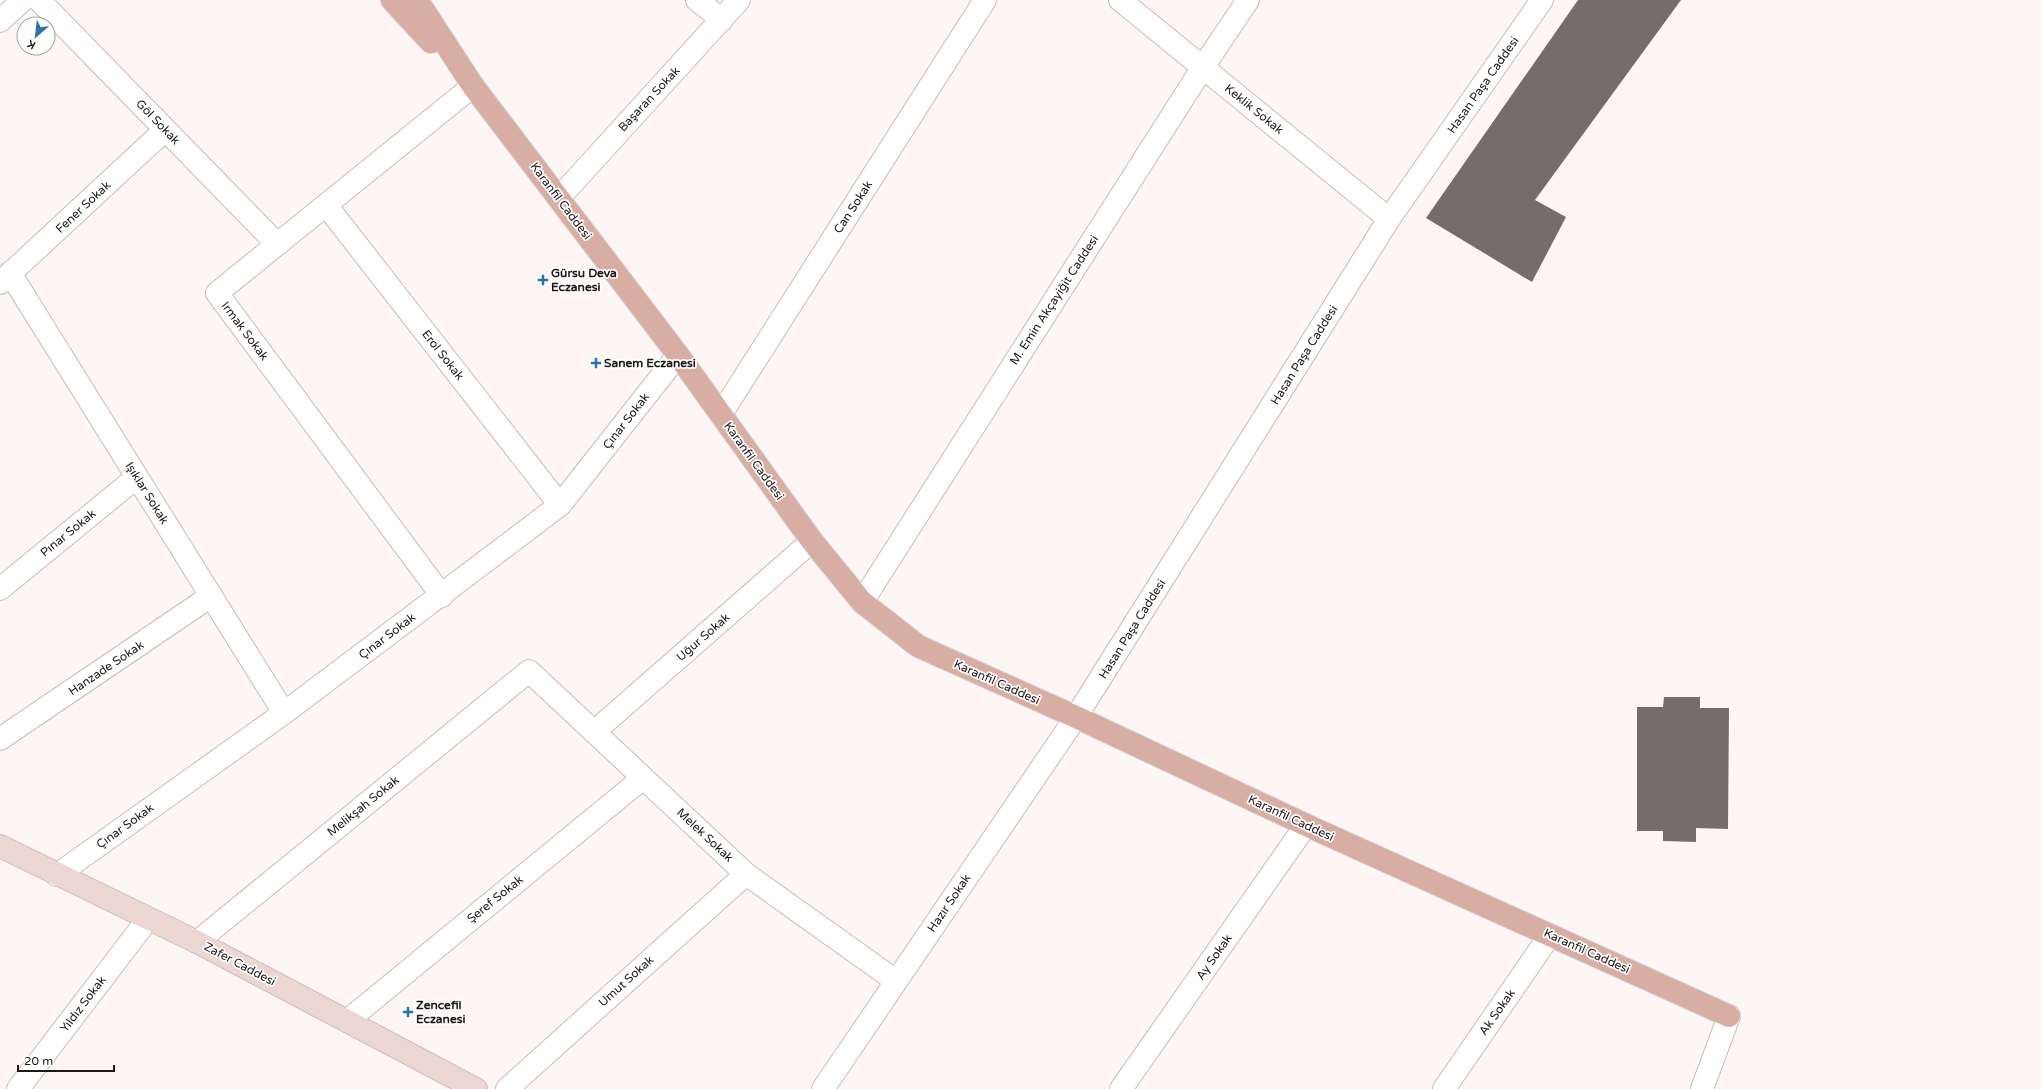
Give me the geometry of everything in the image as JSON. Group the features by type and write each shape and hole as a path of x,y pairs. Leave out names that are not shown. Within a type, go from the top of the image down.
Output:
{"main road":[{"name":"Karanfil Caddesi","path":"392,0 473,86"},
{"name":"Karanfil Caddesi","path":"420,2 473,86 678,356 812,541 862,602 918,646 1076,717 1306,825 1729,1016"},
{"name":"Zafer Caddesi","path":"0,846 197,942 476,1089"}],"street":[{"path":"0,21 23,0"},
{"name":"Göl Sokak","path":"39,0 277,244"},
{"path":"697,0 722,20"},
{"name":"Başaran Sokak","path":"559,198 739,0"},
{"name":"Can Sokak","path":"721,414 985,0"},
{"name":"Keklik Sokak","path":"1120,0 1389,218"},
{"name":"M. Emin Akçayiğit Caddesi","path":"862,602 1203,67 1248,0"},
{"name":"Hasan Paşa Caddesi","path":"1076,717 1389,218 1542,0"},
{"name":"Irmak Sokak","path":"442,596 217,292 473,86"},
{"name":"Fener Sokak","path":"5,278 165,130"},
{"name":"Erol Sokak","path":"326,205 560,505"},
{"name":"Işıklar Sokak","path":"5,278 137,477 284,713"},
{"name":"Çınar Sokak","path":"57,875 284,713 442,596 560,505 678,356"},
{"name":"Pınar Sokak","path":"0,589 137,477"},
{"name":"Uğur Sokak","path":"594,732 812,541"},
{"name":"Hanzade Sokak","path":"0,739 211,596"},
{"name":"Melek Sokak","path":"529,671 746,874 896,981"},
{"name":"Melikşah Sokak","path":"197,942 529,671"},
{"name":"Hazır Sokak","path":"823,1089 1076,717"},
{"name":"Şeref Sokak","path":"347,1021 643,778"},
{"name":"Ay Sokak","path":"1121,1089 1306,825"},
{"name":"Umut Sokak","path":"507,1089 746,874"},
{"name":"Yıldız Sokak","path":"19,1089 148,919"},
{"name":"Ak Sokak","path":"1444,1089 1550,934"},
{"path":"1702,1089 1729,1016"}],"building":[{"path":"1578,0 1681,0 1535,200 1566,217 1532,282 1426,218"},
{"path":"1664,697 1700,697 1700,708 1729,708 1728,829 1696,828 1696,842 1663,841 1663,831 1637,831 1637,707 1663,707"}],"place":[{"name":"Gürsu Deva Eczanesi","path":"543,280"},
{"name":"Sanem Eczanesi","path":"596,363"},
{"name":"Zencefil Eczanesi","path":"408,1012"}]}
